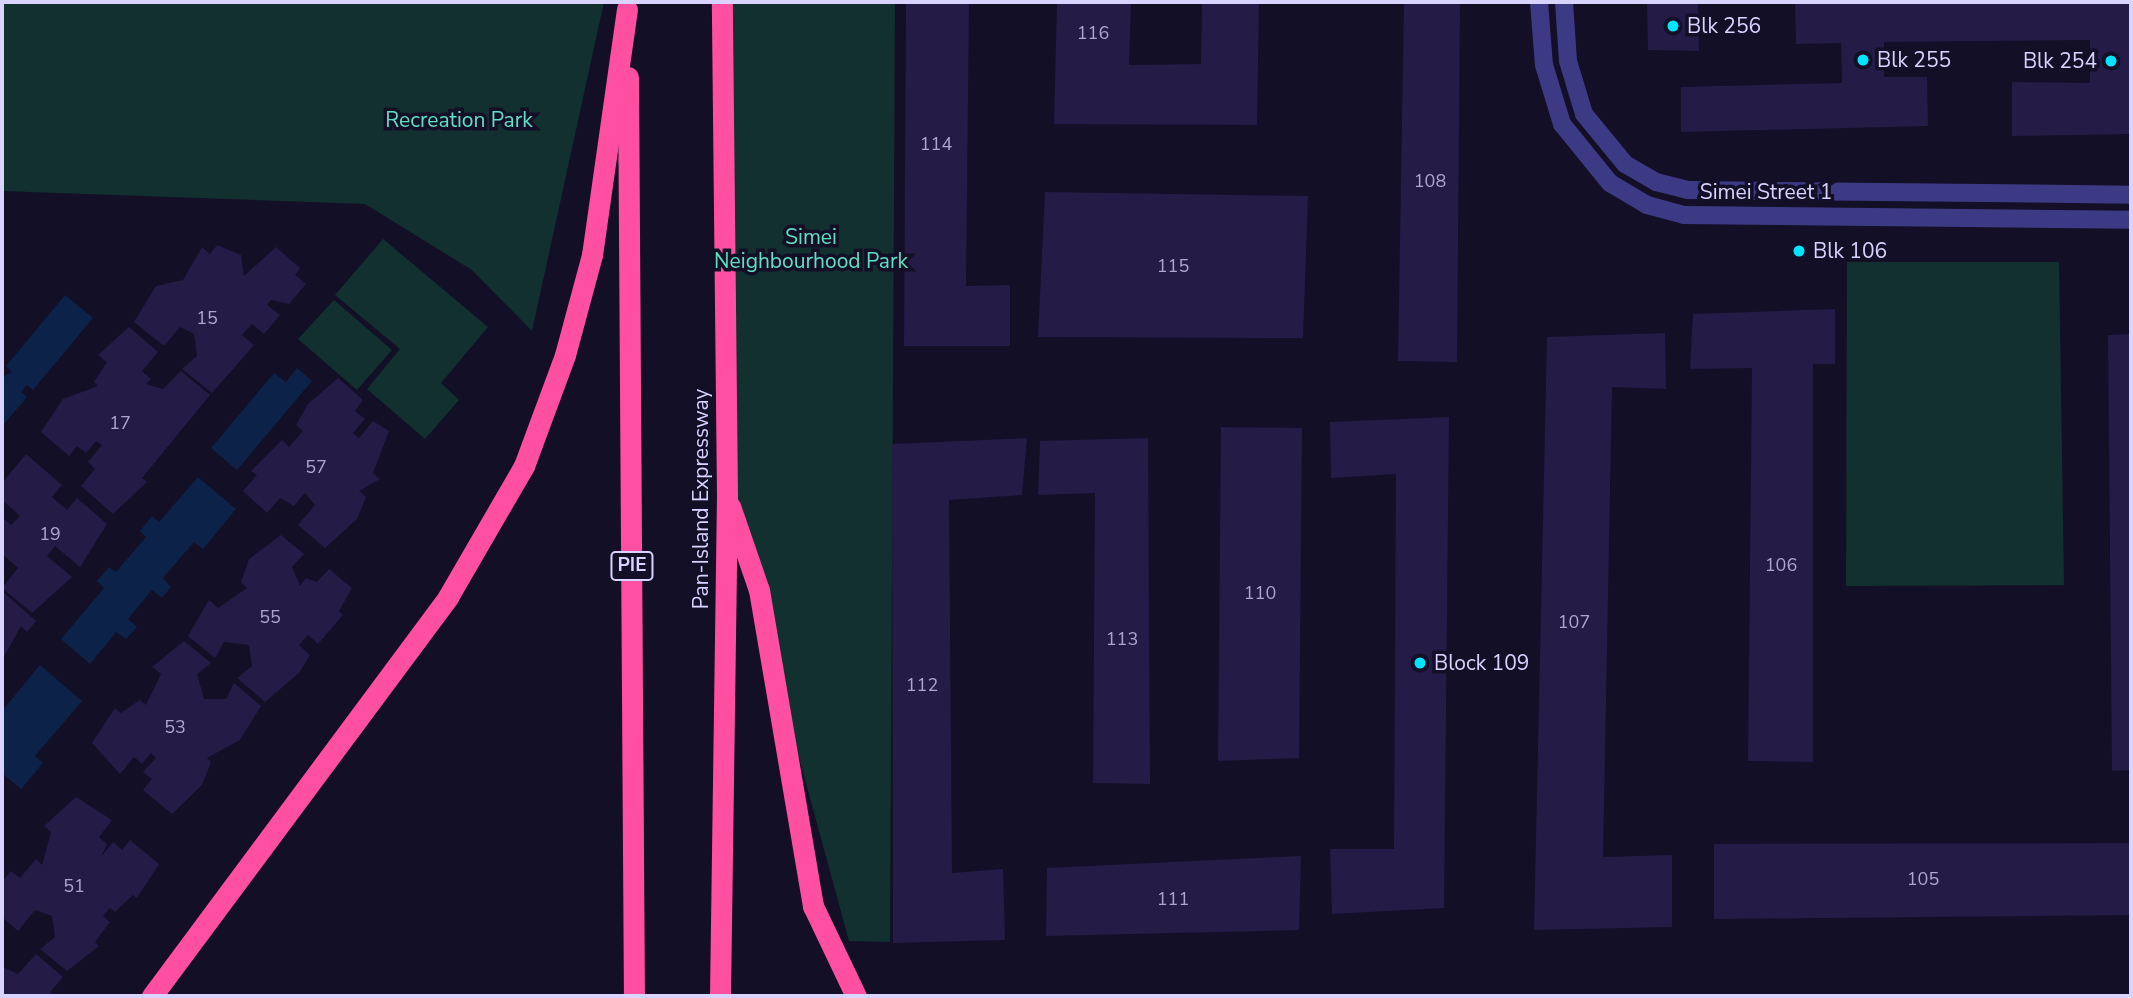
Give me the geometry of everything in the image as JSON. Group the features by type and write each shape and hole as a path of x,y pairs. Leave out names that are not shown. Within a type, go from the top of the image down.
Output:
{"highway":[{"name":"Pan-Island Expressway","path":"720,996 726,497 722,2"},
{"path":"152,996 448,597 524,466 565,355 592,255 627,5"},
{"name":"PIE","path":"627,5 634,996"},
{"path":"726,497 759,590 813,906 856,996"}],"street":[{"name":"Simei Street 1","path":"1539,2 1544,65 1562,124 1610,183 1647,205 1684,215 2131,220"},
{"name":"Simei Street 1","path":"1564,2 1568,61 1584,114 1625,164 1656,182 1688,190 2131,195"}],"green space":[{"name":"Recreation Park","path":"2,2 604,2 532,331 472,270 365,204 2,191"},
{"name":"Simei Neighbourhood Park","path":"726,2 895,2 890,942 849,941 728,497"},
{"path":"383,239 488,327 441,383 459,400 425,439 367,389 400,349 335,295"},
{"path":"1847,262 2059,262 2064,585 1846,586"},
{"path":"334,300 392,350 357,390 298,339"}],"water":[{"path":"65,295 93,318 33,390 27,385 21,392 27,397 4,424 2,378 12,372 6,366"},
{"path":"297,368 312,381 237,470 211,448 274,373 286,382"},
{"path":"198,477 236,509 203,549 194,542 163,578 171,587 162,598 152,590 128,619 137,627 126,639 116,632 90,664 61,639 104,588 97,581 109,567 116,572 146,537 140,531 152,516 159,522"},
{"path":"40,665 82,701 35,756 43,763 21,789 2,773 2,711"}],"building":[{"path":"906,2 969,2 966,286 1010,285 1010,346 904,346"},
{"path":"1057,2 1131,2 1129,65 1201,64 1202,2 1259,2 1257,125 1054,124"},
{"path":"1404,2 1460,2 1457,362 1398,361"},
{"name":"Blk 256","path":"1647,2 1698,2 1699,51 1648,50"},
{"path":"1795,2 2131,2 2131,134 2012,136 2012,82 2090,83 2090,40 1884,42 1884,77 1927,77 1928,126 1681,132 1681,87 1842,83 1841,43 1796,44"},
{"path":"1045,192 1308,196 1303,338 1038,337"},
{"path":"217,245 241,255 244,276 276,247 300,268 295,275 306,284 289,304 271,300 267,305 280,315 264,334 252,324 242,335 254,345 212,393 182,369 197,356 194,334 180,327 164,346 134,322 156,286 183,280 202,247 210,254"},
{"path":"1835,309 1835,364 1813,364 1813,762 1748,761 1752,368 1690,369 1693,314"},
{"path":"129,327 158,352 142,371 151,379 146,384 163,389 181,371 210,395 142,478 147,482 113,514 81,486 95,469 88,462 102,445 96,441 86,453 77,446 69,456 41,432 63,399 98,386 94,382 107,362 98,355"},
{"path":"1665,333 1666,389 1612,387 1603,857 1672,855 1672,927 1534,930 1547,337"},
{"path":"2131,334 2131,770 2112,771 2108,335"},
{"path":"338,378 363,400 355,411 365,419 353,433 359,438 373,421 389,431 373,473 380,479 359,491 366,497 357,519 325,548 298,525 315,505 305,493 294,506 280,498 267,513 243,491 257,475 251,471 282,440 289,447 303,431 296,425 308,404"},
{"name":"Block 109","path":"1449,417 1444,908 1332,914 1330,849 1394,849 1396,474 1331,478 1330,422"},
{"path":"1221,427 1302,428 1299,758 1218,761"},
{"path":"1027,438 1022,495 949,500 952,873 1003,869 1005,940 893,943 892,444"},
{"path":"1148,438 1150,784 1093,783 1095,493 1038,495 1040,441"},
{"path":"26,454 62,485 52,497 67,510 77,498 107,524 80,567 55,546 47,556 72,577 32,613 2,588 18,568 2,554 2,517 11,525 20,516 2,500 2,483"},
{"path":"281,535 304,554 292,567 300,586 306,578 317,582 329,569 352,588 339,611 343,615 318,644 308,635 299,645 310,655 299,673 265,702 237,678 252,666 249,645 224,642 215,658 188,636 209,600 218,608 247,588 241,582 249,559"},
{"path":"2,591 36,621 27,632 21,626 2,660"},
{"path":"184,641 211,663 197,674 204,699 226,699 234,683 261,706 240,740 207,758 211,762 202,785 172,814 143,790 152,779 143,772 156,758 151,753 142,764 134,757 120,774 92,743 115,708 121,713 140,700 146,705 161,674 152,667"},
{"path":"76,797 112,820 99,837 107,844 101,857 113,842 122,850 130,840 159,864 137,898 133,895 115,912 110,908 103,916 110,922 95,942 99,946 67,971 40,949 55,937 52,916 35,910 18,931 2,917 2,882 11,871 20,878 36,859 42,865 51,832 44,826"},
{"path":"2131,843 2131,915 1714,919 1714,844"},
{"path":"1301,856 1299,930 1046,936 1047,868"},
{"path":"36,954 63,977 50,992 55,996 2,996 2,959 3,967 18,974"}],"place":[{"name":"Blk 256","path":"1673,26"},
{"name":"Blk 255","path":"1863,60"},
{"name":"Blk 254","path":"2111,61"},
{"name":"Blk 106","path":"1799,251"},
{"name":"Block 109","path":"1420,663"}]}
